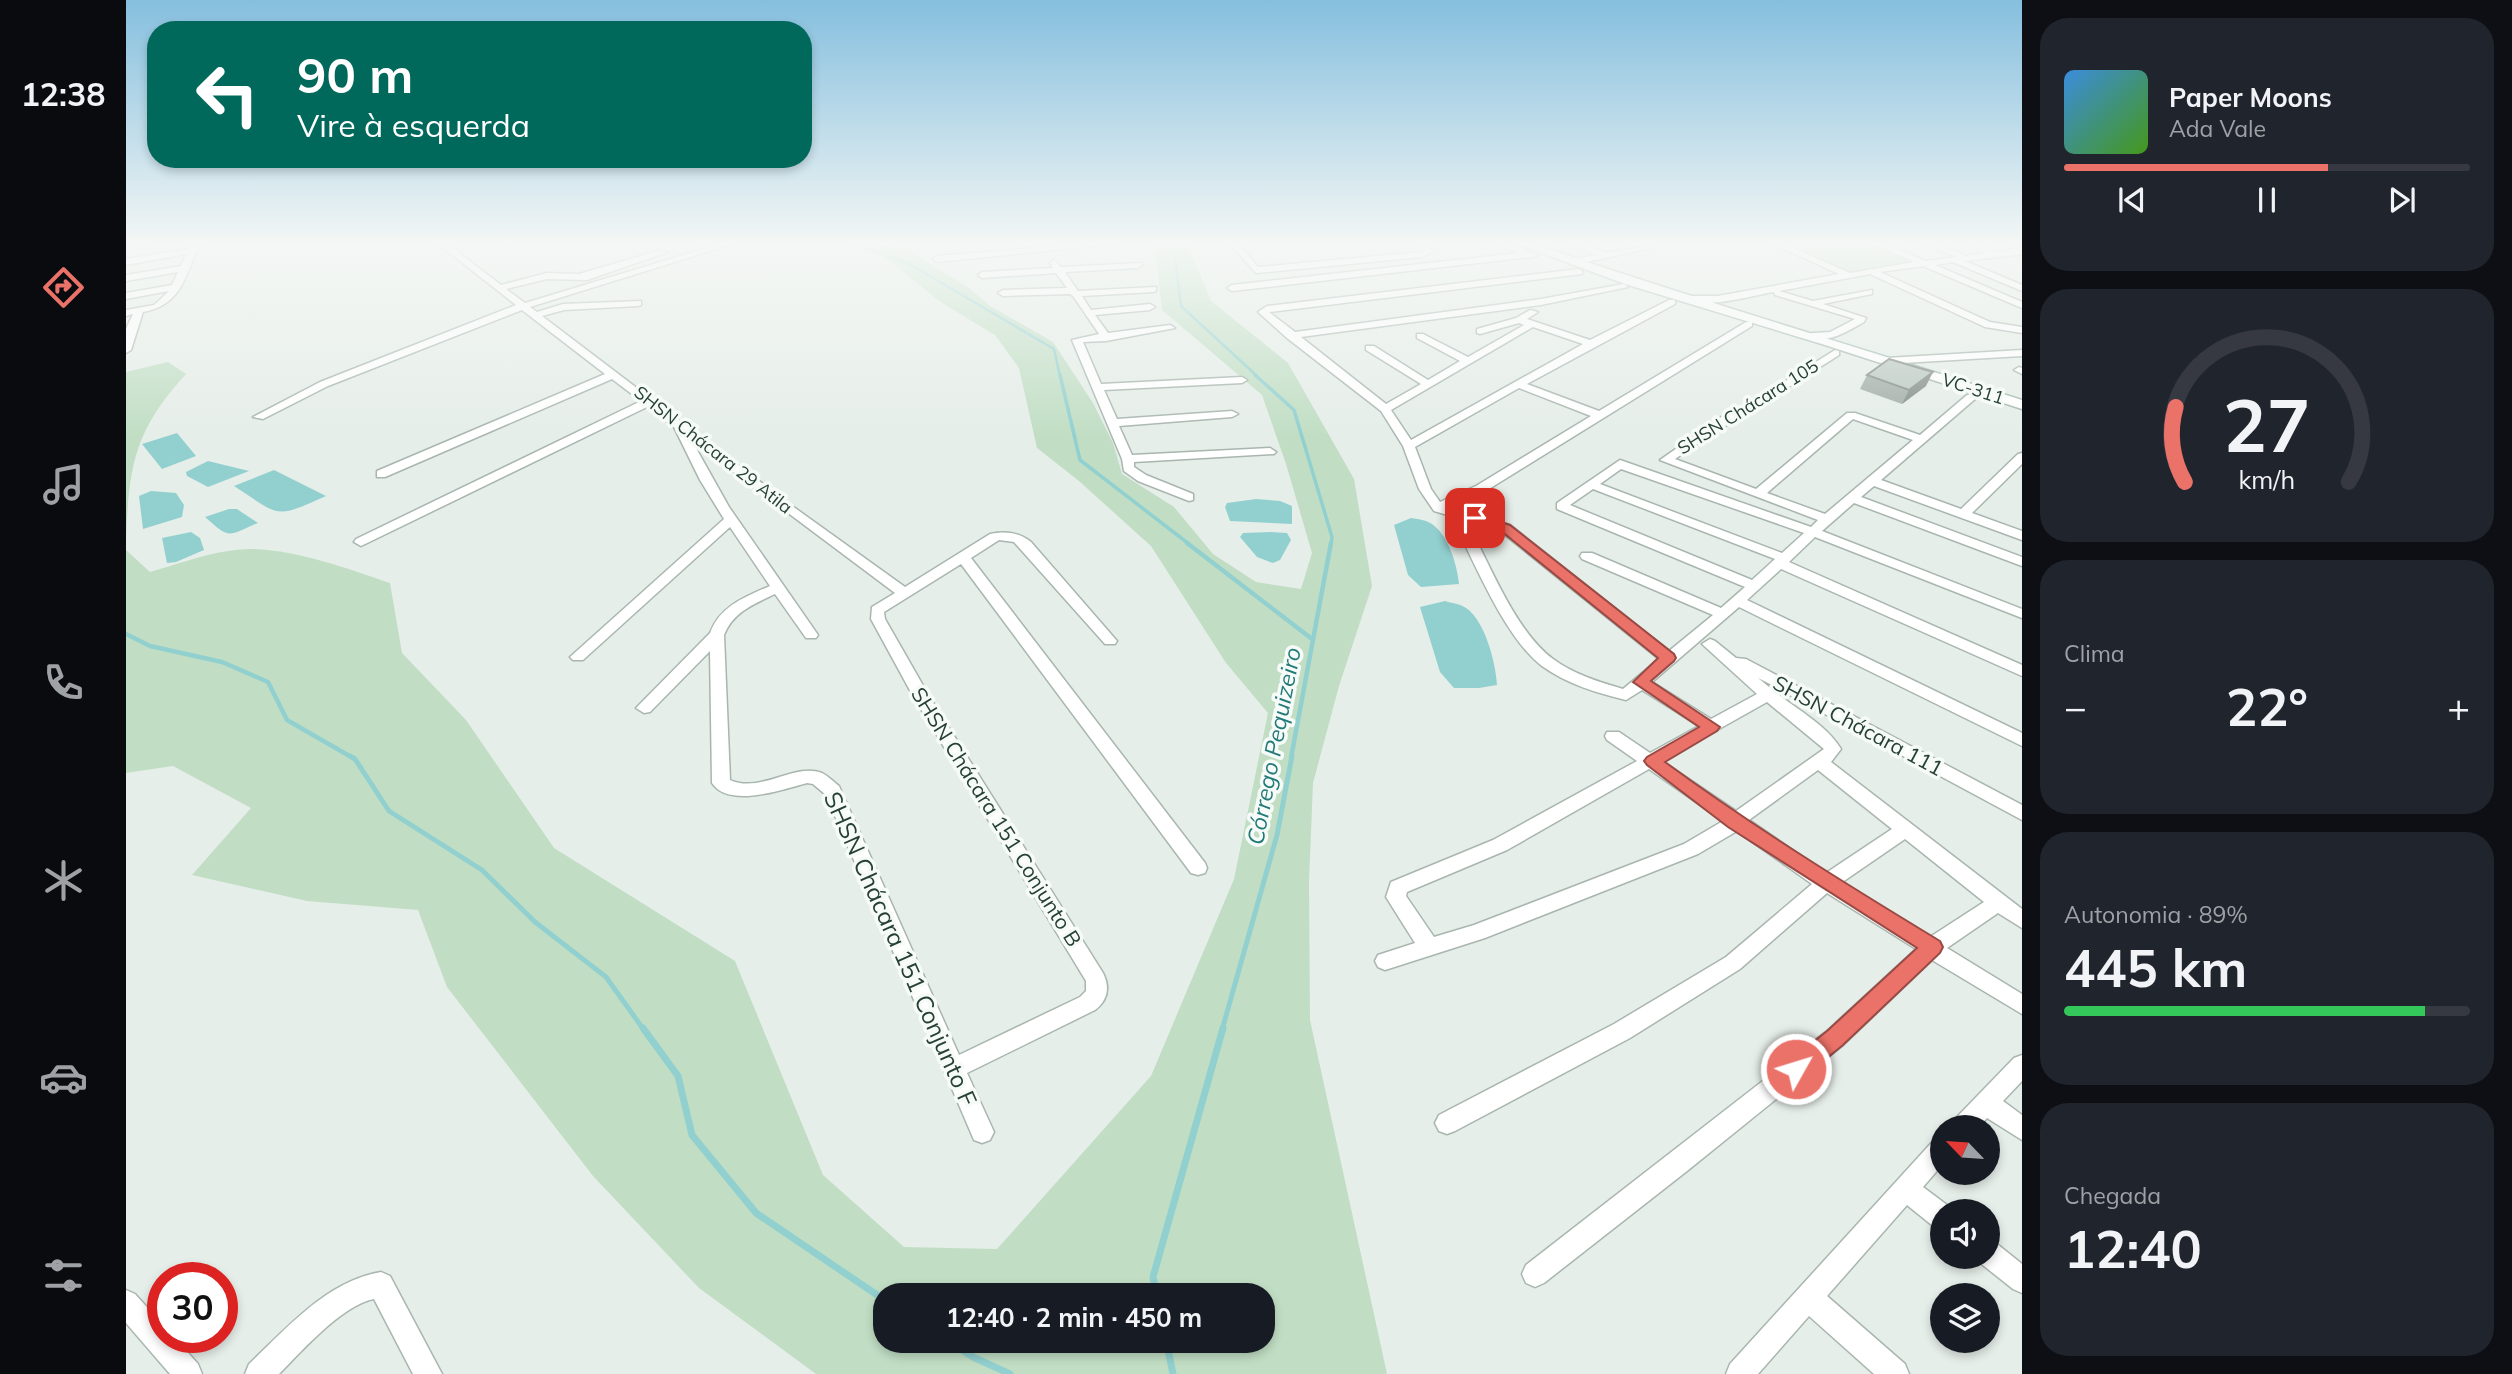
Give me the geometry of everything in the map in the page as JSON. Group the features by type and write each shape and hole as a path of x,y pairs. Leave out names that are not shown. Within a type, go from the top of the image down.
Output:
{"main road":[{"path":"1704,307 1754,322"},
{"name":"VC-311","path":"1726,307 1754,322 1832,343 1970,397 2020,409"},
{"name":"VC-311","path":"1754,322 1812,336 1886,361 1918,365 2020,409"}],"street":[{"path":"126,313 155,307"},
{"path":"259,417 337,379 453,331 521,307"},
{"name":"SHSN Chácara 29 Atila","path":"525,307 784,506 903,592"},
{"path":"536,315 563,307"},
{"path":"1084,307 1106,338"},
{"path":"1089,313 1149,307"},
{"path":"1281,307 1263,312 1385,409 1409,446 1425,489 1438,508 1505,528 1668,658"},
{"path":"1290,336 1394,319 1494,307"},
{"path":"1480,331 1519,320 1542,307"},
{"path":"1409,446 1591,343 1675,307"},
{"path":"1828,307 1861,318 1832,343"},
{"path":"1949,307 1988,325 2022,330"},
{"path":"126,350 129,331 139,311"},
{"path":"1519,320 1591,343"},
{"path":"1438,508 1480,489 1754,322"},
{"path":"1385,409 1532,324"},
{"path":"1170,328 1077,340 1128,459 1128,468 1189,497"},
{"path":"1420,336 1468,361"},
{"name":"SHSN Chácara 105","path":"1827,519 1676,465 1666,458 1731,415 1750,408 1832,343"},
{"path":"1370,348 1428,384"},
{"path":"1918,365 2022,353"},
{"path":"380,474 614,374"},
{"path":"1097,387 1242,380"},
{"path":"1518,384 1599,415"},
{"path":"1456,513 1523,636 1544,660 1600,689 1626,695 1668,658 1703,640 1723,614 1827,519 1970,397"},
{"path":"361,542 650,401"},
{"path":"1113,423 1232,414"},
{"path":"1758,494 1851,415 1921,439"},
{"path":"677,422 692,457 729,521 811,635"},
{"path":"1128,459 1270,452"},
{"path":"1964,514 2022,457"},
{"path":"1754,586 1560,506 1620,464 1813,532 2022,614"},
{"path":"1872,481 2022,536"},
{"path":"1590,484 1782,560 2022,671"},
{"path":"1852,498 2022,562"},
{"path":"578,657 729,521"},
{"path":"903,592 995,537 1008,535 1020,539 1110,641"},
{"path":"1587,556 1723,614"},
{"path":"963,557 1198,868"},
{"path":"644,708 716,635 724,616 778,587"},
{"name":"SHSN Chácara 151 Conjunto B","path":"903,592 877,610 878,619 921,696 1096,979 1098,994 1078,1009 956,1066"},
{"path":"1738,601 2022,740"},
{"name":"SHSN Chácara 151 Conjunto F","path":"716,635 721,783 728,788 744,790 807,777 817,778 833,791 956,1066 982,1132"},
{"name":"SHSN Chácara 111","path":"1703,640 1776,691 2022,813"},
{"path":"1641,682 1712,727"},
{"path":"1385,961 1478,932 1691,849 1735,822 1833,749 1776,691 1500,845 1398,887 1396,897 1429,947"},
{"path":"1613,736 1653,761 1735,822 1826,883 2022,1004"},
{"path":"1819,762 2022,920"},
{"path":"1447,1123 1622,1031 1732,963 1826,883 1905,829"},
{"path":"1535,1274 1835,1038 1932,947 1999,902"},
{"path":"1974,1115 2022,1065"},
{"path":"1986,1103 2022,1129"},
{"path":"1740,1374 1930,1161"},
{"path":"1905,1188 1930,1208"},
{"path":"2000,1263 2022,1280"},
{"path":"259,1374 343,1298 369,1284 381,1285 428,1374"},
{"path":"1809,1298 1895,1374"},
{"path":"128,1309 188,1374"}],"green space":[{"path":"949,307 992,307 1053,342 1093,403 1113,443 1122,474 1174,507 1213,554 1256,582 1301,589 1312,553 1286,464 1262,395 1162,307 1219,307 1288,363 1354,479 1372,586 1339,686 1313,783 1309,882 1310,1020 1387,1374 816,1374 699,1288 593,1176 447,987 418,910 307,901 192,875 251,808 173,766 126,773 126,550 150,572 215,553 254,549 306,557 390,583 402,653 466,720 554,848 735,961 823,1175 904,1247 997,1249 1151,1076 1234,879 1268,713 1226,663 1151,546 1079,481 1037,448 1019,368 995,335"},
{"path":"168,362 186,374 155,413 138,450 129,491 126,541 126,372"}],"water":[{"path":"177,433 196,456 162,469 142,444"},
{"path":"208,461 249,471 208,487 187,476 186,472"},
{"path":"274,470 326,496 296,509 278,511 261,504 234,486"},
{"path":"151,491 176,493 184,505 182,517 143,529 139,496"},
{"path":"1256,499 1280,501 1292,506 1292,524 1230,521 1225,507 1227,503"},
{"path":"237,509 258,523 230,534 205,517"},
{"path":"1411,518 1430,523 1438,529 1454,560 1459,584 1421,587 1408,575 1394,525"},
{"path":"191,532 200,538 204,550 167,563 162,538"},
{"path":"1243,533 1287,533 1291,540 1280,560 1273,563 1257,557 1240,537"},
{"path":"1445,601 1464,607 1479,622 1492,655 1497,685 1454,688 1440,672 1420,607"}],"building":[{"path":"1889,359 1933,372 1909,390 1867,375"}],"waterway":[{"path":"983,307 1054,349 1060,376"},
{"name":"Córrego Pequizeiro","path":"1182,307 1257,376"},
{"path":"1060,375 1080,460 1189,544"},
{"name":"Córrego Pequizeiro","path":"1255,375 1294,410 1332,537 1331,544"},
{"path":"1187,543 1312,639"},
{"name":"Córrego Pequizeiro","path":"1291,758 1331,543"},
{"path":"126,634 150,646 222,662 268,682 287,720 353,758"},
{"path":"350,756 355,759 389,811 482,870 535,922 606,977 644,1030"},
{"name":"Córrego Pequizeiro","path":"1222,1030 1277,835 1292,756"},
{"path":"643,1028 678,1076 692,1135 756,1213 873,1292"},
{"name":"Córrego Pequizeiro","path":"1154,1283 1153,1277 1223,1028"},
{"path":"967,1353 1010,1374"},
{"name":"Córrego Pequizeiro","path":"1169,1353 1173,1374"}],"route":[{"path":"1475,518 1505,528 1668,658 1641,682 1712,727 1653,761 1735,822 1826,883 1932,947 1835,1038 1796,1069"}]}
